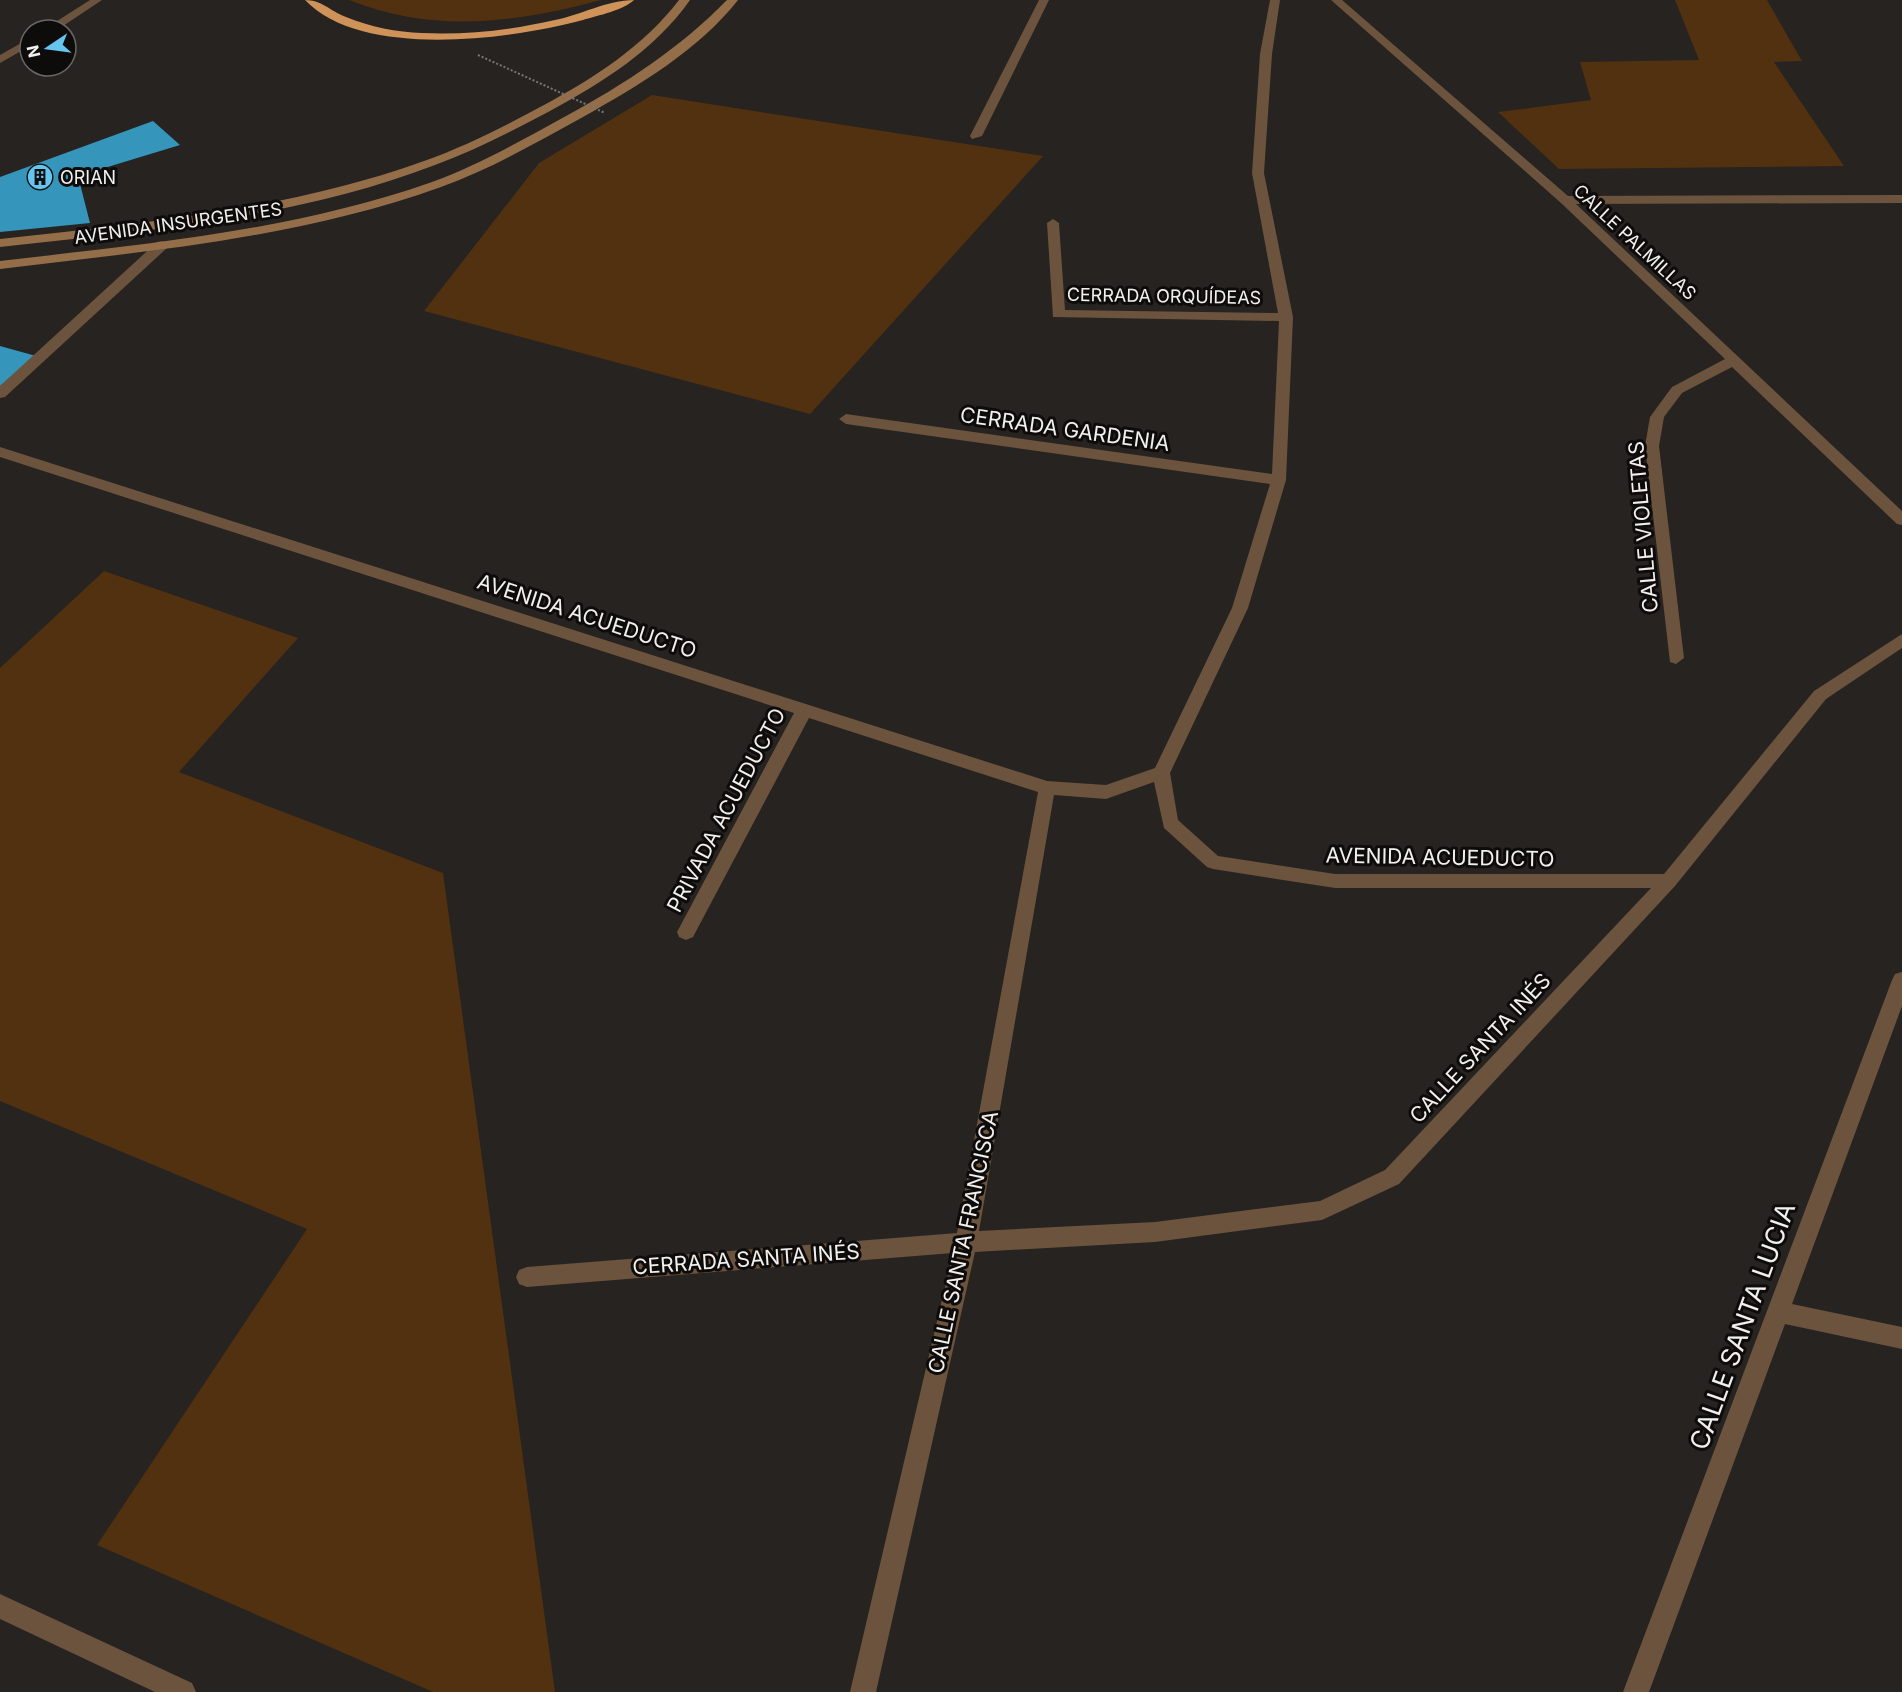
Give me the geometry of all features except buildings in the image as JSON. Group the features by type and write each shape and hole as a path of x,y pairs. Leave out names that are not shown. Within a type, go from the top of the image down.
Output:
{"highway":[{"path":"310,0 332,14 379,30 447,36 503,34 536,28 592,15 629,0"}],"main road":[{"name":"AVENIDA INSURGENTES","path":"0,243 234,215 338,194 411,171 511,129 602,76 658,32 686,0"},
{"name":"AVENIDA INSURGENTES","path":"0,265 237,236 321,219 400,197 472,170 587,110 694,38 733,0"}],"street":[{"path":"68,18 97,0"},
{"path":"976,136 1044,0"},
{"path":"1161,773 1240,608 1279,480 1286,317 1258,173 1266,54 1275,0"},
{"name":"CALLE PALMILLAS","path":"1336,0 1565,200 1902,520"},
{"path":"0,60 18,49"},
{"path":"1565,200 1902,199"},
{"name":"CERRADA ORQUÍDEAS","path":"1053,224 1058,314 1286,317"},
{"path":"0,394 162,245"},
{"name":"CALLE VIOLETAS","path":"1676,658 1652,446 1657,417 1677,390 1734,360"},
{"name":"CERRADA GARDENIA","path":"846,419 1279,480"},
{"name":"AVENIDA ACUEDUCTO","path":"0,452 1047,788 1106,792 1161,773 1170,824 1213,862 1335,881 1669,881"},
{"name":"CALLE SANTA INÉS","path":"966,1242 1155,1233 1322,1210 1392,1177 1669,881 1820,695 1902,640"},
{"name":"PRIVADA ACUEDUCTO","path":"686,932 806,709"},
{"name":"CALLE SANTA FRANCISCA","path":"863,1692 966,1242 1047,788"},
{"name":"CALLE SANTA LUCIA","path":"1636,1692 1902,981"},
{"name":"CERRADA SANTA INÉS","path":"527,1277 966,1242"},
{"path":"1778,1312 1902,1338"},
{"path":"0,1606 183,1692"}],"path":[{"path":"478,55 605,113"}],"shaded area":[{"path":"349,0 601,0 506,19 443,21 412,18 380,11"},
{"path":"1675,0 1767,0 1802,61 1774,62 1844,166 1559,169 1498,112 1591,100 1580,62 1699,60"},
{"path":"652,95 1043,156 810,414 424,311 539,163"},
{"path":"104,571 298,638 179,772 443,873 555,1692 433,1692 97,1545 307,1229 0,1101 0,668"}],"place":[{"name":"ORIAN","path":"40,177"}]}
